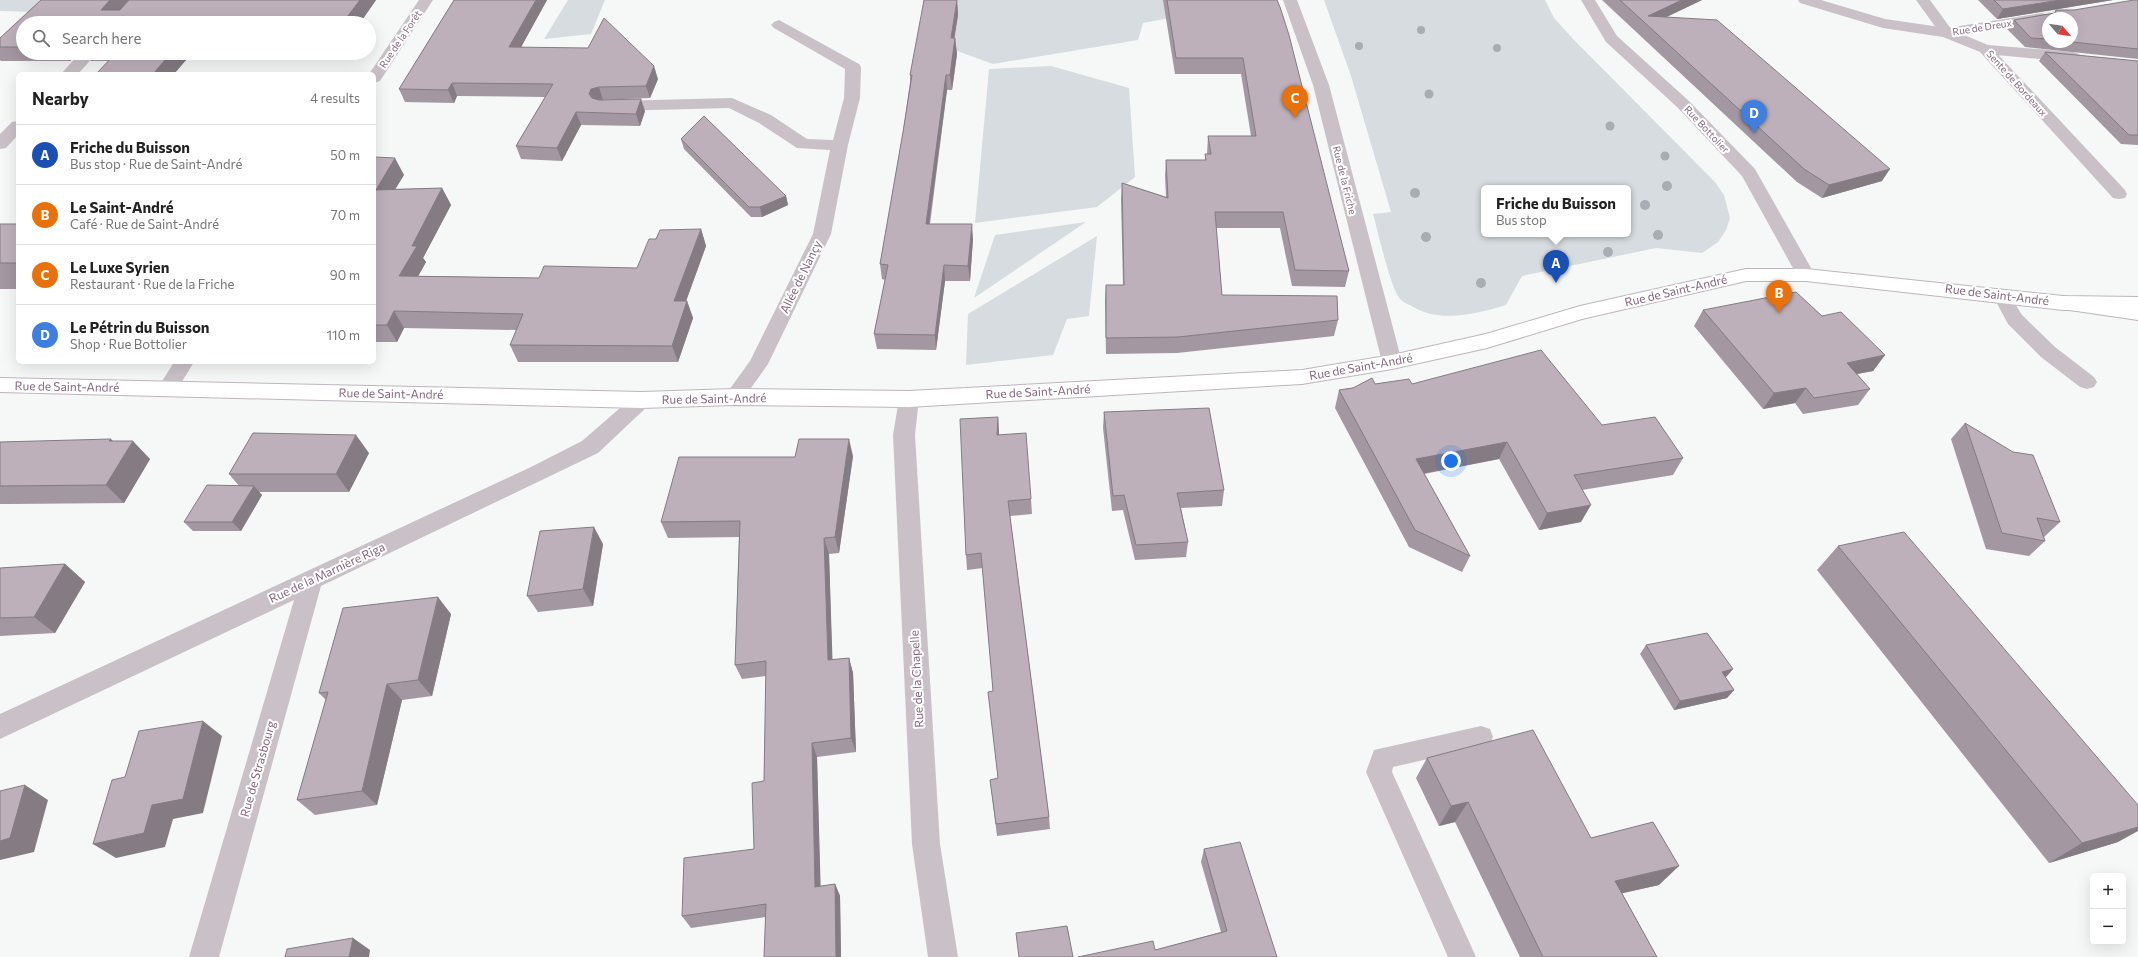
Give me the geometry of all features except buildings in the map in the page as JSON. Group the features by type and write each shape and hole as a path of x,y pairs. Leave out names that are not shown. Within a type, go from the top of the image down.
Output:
{"main road":[{"name":"Rue de Saint-André","path":"0,385 642,400 734,398 909,399 1302,377 1392,362 1487,341 1580,313 1746,275 1806,275 2063,303"},
{"path":"2063,303 2138,304"},
{"path":"2063,303 2138,313"}],"street":[{"name":"Rue de la Forêt","path":"376,75 426,0"},
{"name":"Rue de la Friche","path":"1290,0 1322,91 1392,362"},
{"name":"Rue Bottolier","path":"1588,0 1611,39 1683,104 1749,173 1806,275"},
{"name":"Rue de Dreux","path":"1805,0 1884,23 1947,33 2042,18"},
{"name":"Allée de Nançy","path":"734,398 758,364 822,234 840,145 852,98 853,67 779,25"},
{"path":"1947,33 1985,49"},
{"name":"Sente de Bordeaux","path":"1985,49 2087,58"},
{"path":"71,72 82,60"},
{"path":"603,106 732,103 765,119 803,144 840,145"},
{"path":"0,144 16,128"},
{"path":"168,388 183,364"},
{"name":"Rue de la Chapelle","path":"909,399 904,435 926,844 943,957"},
{"name":"Rue de la Marnière Riga","path":"0,727 539,474 590,446 642,400"},
{"name":"Rue de Strasbourg","path":"204,957 311,581"}],"lane":[{"path":"1923,0 1947,33"},
{"name":"Sente de Bordeaux","path":"1985,49 2119,194"},
{"path":"2002,296 2015,319 2048,352 2087,382"},
{"path":"1462,957 1379,772 1383,758 1481,737"}],"shaded area":[{"path":"0,0 44,0 33,12 0,11"},
{"path":"568,0 605,0 591,34 544,39"},
{"path":"936,0 1205,0 1202,12 1143,23 1138,40 993,64 935,43"},
{"path":"1324,0 1545,0 1554,18 1574,40 1715,182 1724,195 1730,218 1726,230 1718,242 1702,253 1656,248 1522,276 1506,305 1470,314 1445,316 1421,311 1400,299 1396,293 1388,271 1373,214 1391,212 1351,76"},
{"path":"1051,66 1129,88 1135,177 1097,207 975,223 989,69"},
{"path":"1086,222 974,298 995,235"},
{"path":"1097,236 1089,316 1067,319 1053,355 966,365 968,314"}],"place":[{"name":"Le Luxe Syrien","path":"1295,118"},
{"name":"Le Pétrin du Buisson","path":"1754,133"},
{"name":"Friche du Buisson","path":"1556,283"},
{"name":"Le Saint-André","path":"1779,313"}]}
